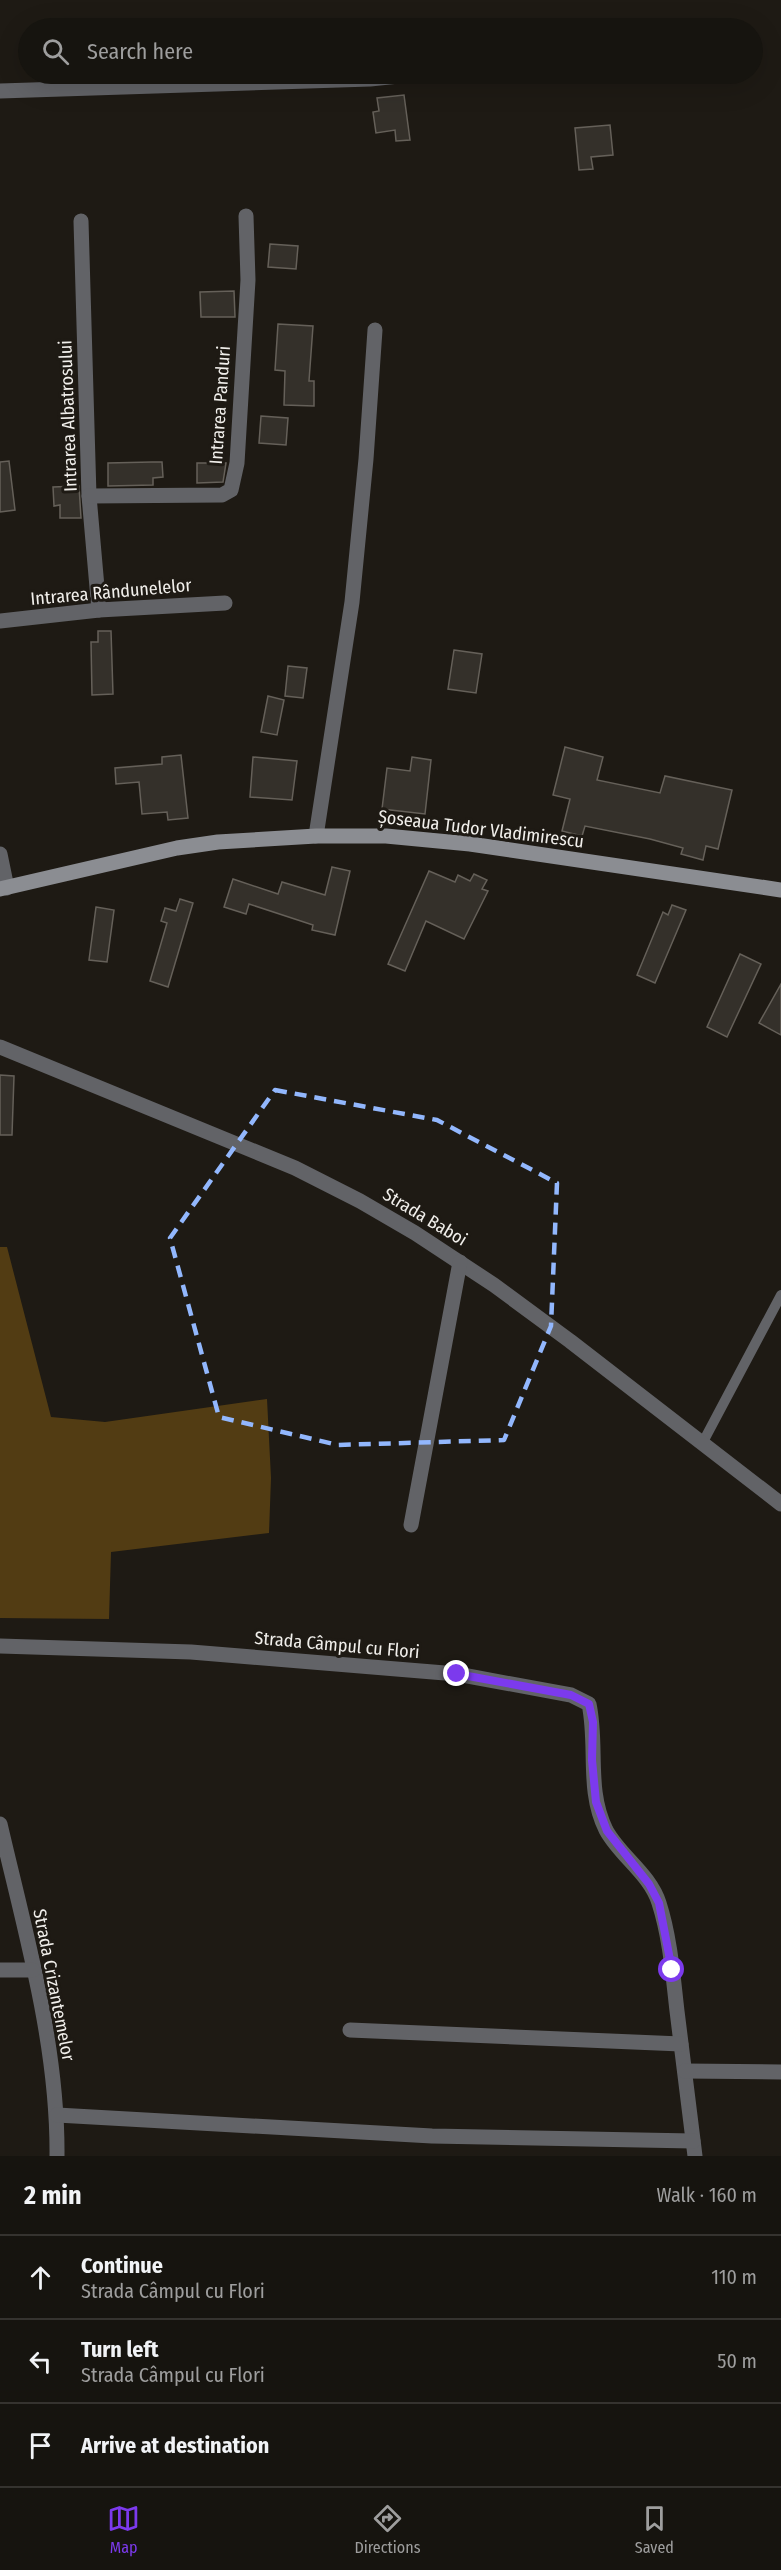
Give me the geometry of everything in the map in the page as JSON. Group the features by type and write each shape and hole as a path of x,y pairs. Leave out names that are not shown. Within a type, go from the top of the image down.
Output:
{"main road":[{"name":"Șoseaua Tudor Vladimirescu","path":"3,888 177,848 253,839 386,836 470,844 781,890"}],"street":[{"path":"0,91 216,84"},
{"name":"Intrarea Panduri","path":"89,496 222,495 231,490 237,463 248,280 246,216"},
{"name":"Intrarea Albatrosului","path":"81,221 89,496 99,610"},
{"path":"316,836 352,602 366,459 375,330"},
{"name":"Intrarea Rândunelelor","path":"0,621 99,610 225,603"},
{"path":"0,854 3,888"},
{"name":"Strada Baboi","path":"0,1047 295,1168 360,1201 460,1262 703,1442 781,1504"},
{"path":"411,1525 460,1262"},
{"name":"Strada Câmpul cu Flori","path":"0,1646 191,1652 457,1674 571,1695 589,1704 593,1722 592,1760 596,1802 607,1831 649,1884 659,1903 672,1970 694,2148"},
{"name":"Strada Crizantemelor","path":"0,1824 33,1970 57,2115 57,2156"},
{"path":"0,1970 33,1970"},
{"path":"350,2030 681,2044"},
{"path":"685,2071 781,2073"},
{"path":"57,2115 694,2148"}],"lane":[{"path":"703,1442 781,1295"}],"highlighted area":[{"path":"275,1090 437,1120 557,1183 551,1326 504,1440 338,1445 219,1417 170,1238"}],"shaded area":[{"path":"0,1247 7,1247 51,1417 105,1422 267,1399 271,1478 269,1533 111,1552 109,1619 0,1618"}],"building":[{"path":"404,95 410,140 396,141 395,130 376,133 373,112 379,111 377,98"},
{"path":"610,125 613,155 591,157 593,169 579,170 575,128"},
{"path":"270,244 298,246 296,269 268,267"},
{"path":"234,291 235,317 201,317 200,292"},
{"path":"278,324 313,326 309,381 314,381 314,406 284,405 285,371 275,370"},
{"path":"261,416 288,418 286,445 259,443"},
{"path":"9,461 15,510 0,512 0,462"},
{"path":"162,462 163,477 153,478 153,485 108,486 108,463"},
{"path":"197,463 226,463 223,482 197,483"},
{"path":"79,486 81,518 60,518 60,505 54,506 53,487"},
{"path":"98,631 111,631 113,694 92,695 91,642 98,642"},
{"path":"454,650 482,654 476,693 448,689"},
{"path":"288,666 307,668 303,698 285,696"},
{"path":"268,696 284,700 277,735 261,732"},
{"path":"565,747 603,757 597,780 660,793 665,776 732,790 718,849 706,846 703,860 681,854 683,848 650,839 585,826 582,836 562,831 570,799 553,795"},
{"path":"181,755 188,818 168,820 167,812 142,814 139,782 116,784 115,768 162,764 162,757"},
{"path":"253,757 297,761 292,800 250,797"},
{"path":"412,757 431,760 425,814 382,809 387,768 410,771"},
{"path":"332,867 350,871 335,935 312,930 313,925 249,904 246,914 224,907 233,879 278,894 282,882 325,895"},
{"path":"429,871 455,882 458,875 470,881 474,874 487,880 482,889 488,891 464,939 426,921 405,971 388,964"},
{"path":"180,899 193,903 168,987 150,981 167,923 161,921 165,908 176,911"},
{"path":"672,905 686,910 655,983 637,975 663,912 668,915"},
{"path":"96,907 114,910 107,962 89,960"},
{"path":"740,954 761,964 727,1037 707,1027"},
{"path":"781,984 781,1035 759,1023"},
{"path":"0,1075 14,1076 12,1135 0,1135"}],"route":[{"path":"457,1674 571,1695 589,1704 593,1722 592,1760 596,1802 607,1831 649,1884 659,1903 672,1970"}]}
